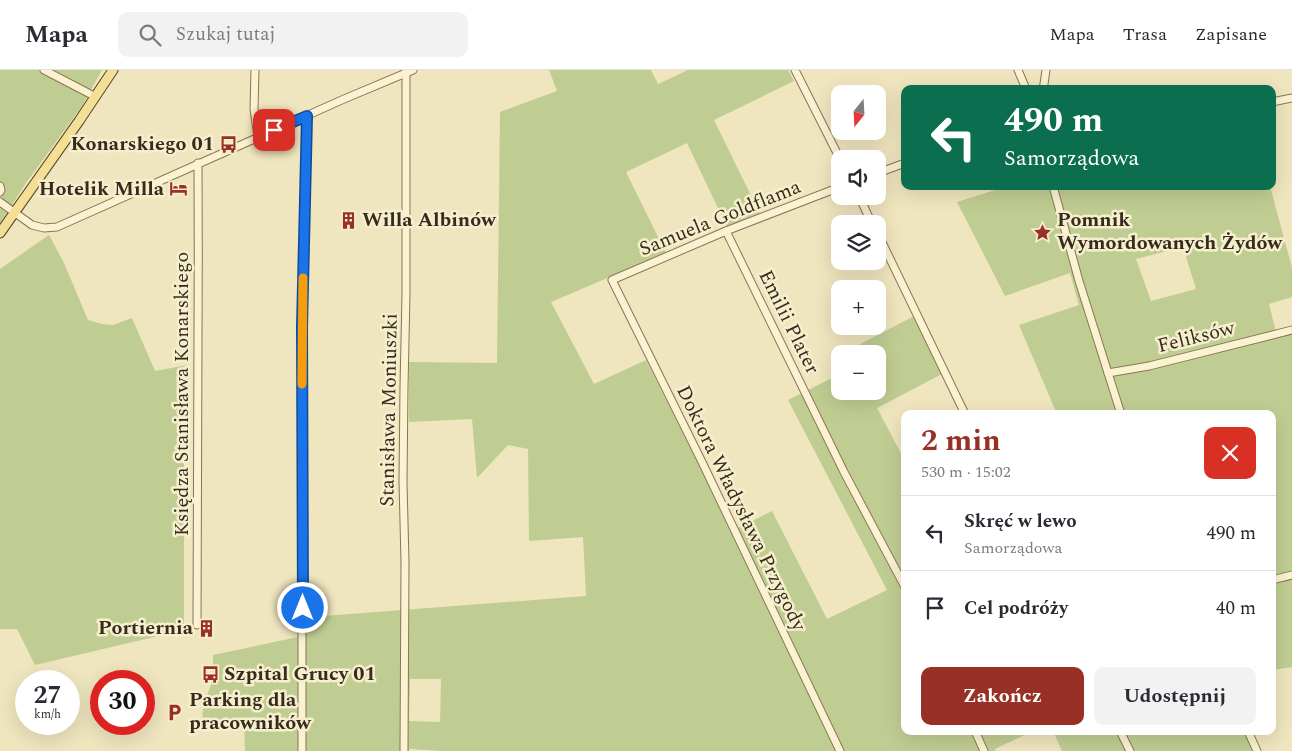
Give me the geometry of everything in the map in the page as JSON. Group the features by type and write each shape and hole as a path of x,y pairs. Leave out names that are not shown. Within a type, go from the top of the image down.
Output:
{"main road":[{"path":"0,233 96,97 112,70"}],"street":[{"path":"44,70 96,97"},
{"path":"255,70 254,109 258,137"},
{"path":"795,70 835,150"},
{"path":"1018,70 1024,85"},
{"path":"1044,85 1046,70"},
{"path":"0,202 32,225 44,228 57,227 408,71"},
{"name":"Stanisława Moniuszki","path":"404,751 406,562 403,482 408,71"},
{"path":"1276,101 1292,98"},
{"path":"302,751 302,327 307,116"},
{"name":"Księdza Stanisława Konarskiego","path":"197,625 198,163"},
{"path":"886,170 901,164"},
{"path":"0,186 0,192"},
{"name":"Samuela Goldflama","path":"612,280 726,231 831,190"},
{"path":"1055,190 1079,281 1120,410"},
{"name":"Emilii Plater","path":"726,231 844,472 901,579"},
{"path":"886,251 963,410"},
{"name":"Doktora Władysława Przygody","path":"612,280 840,751"},
{"name":"Feliksów","path":"1108,373 1149,366 1292,330"},
{"path":"1276,579 1292,575"},
{"path":"976,735 984,751"},
{"path":"1122,735 1130,751"},
{"path":"1250,735 1257,751"}],"green space":[{"path":"0,70 102,70 82,106 26,183 0,224"},
{"path":"549,70 651,70 658,84 688,70 788,70 794,81 714,120 760,214 727,227 687,143 626,172 666,253 551,302 594,384 646,360 732,531 772,511 827,619 887,590 788,400 831,378 831,400 886,400 886,345 858,345 878,335 886,335 886,331 914,316 942,374 877,408 901,453 901,735 1025,735 995,749 996,751 441,751 409,749 409,751 245,751 244,722 202,725 205,700 211,685 213,655 298,637 298,618 586,596 583,537 529,541 528,449 508,445 477,478 472,419 409,422 409,362 497,363 500,112 557,91","holes":["410,679 441,679 440,722 409,721"]},
{"path":"995,190 1271,190 1292,268 1292,297 1269,304 1276,332 1292,328 1292,667 1276,670 1276,410 1055,410 1019,325 1079,305 1070,273 1005,296 957,202","holes":["1183,247 1196,289 1151,301 1136,259"]},
{"path":"49,235 64,263 88,320 113,325 132,318 155,371 188,365 189,394 184,402 184,630 35,665 17,629 0,629 0,269"},
{"path":"1055,735 1117,735 1118,737 1123,735 1247,735 1253,751 1062,751"}],"slow traffic":[{"path":"302,384 303,278"}],"place":[{"name":"Konarskiego 01","path":"228,144"},
{"name":"Hotelik Milla","path":"178,189"},
{"name":"Willa Albinów","path":"348,220"},
{"name":"Pomnik Wymordowanych Żydów","path":"1043,232"},
{"name":"Portiernia","path":"207,628"},
{"name":"Szpital Grucy 01","path":"210,674"},
{"name":"Parking dla pracowników","path":"175,712"}],"route":[{"path":"274,130 307,116 302,327 303,608"}]}
